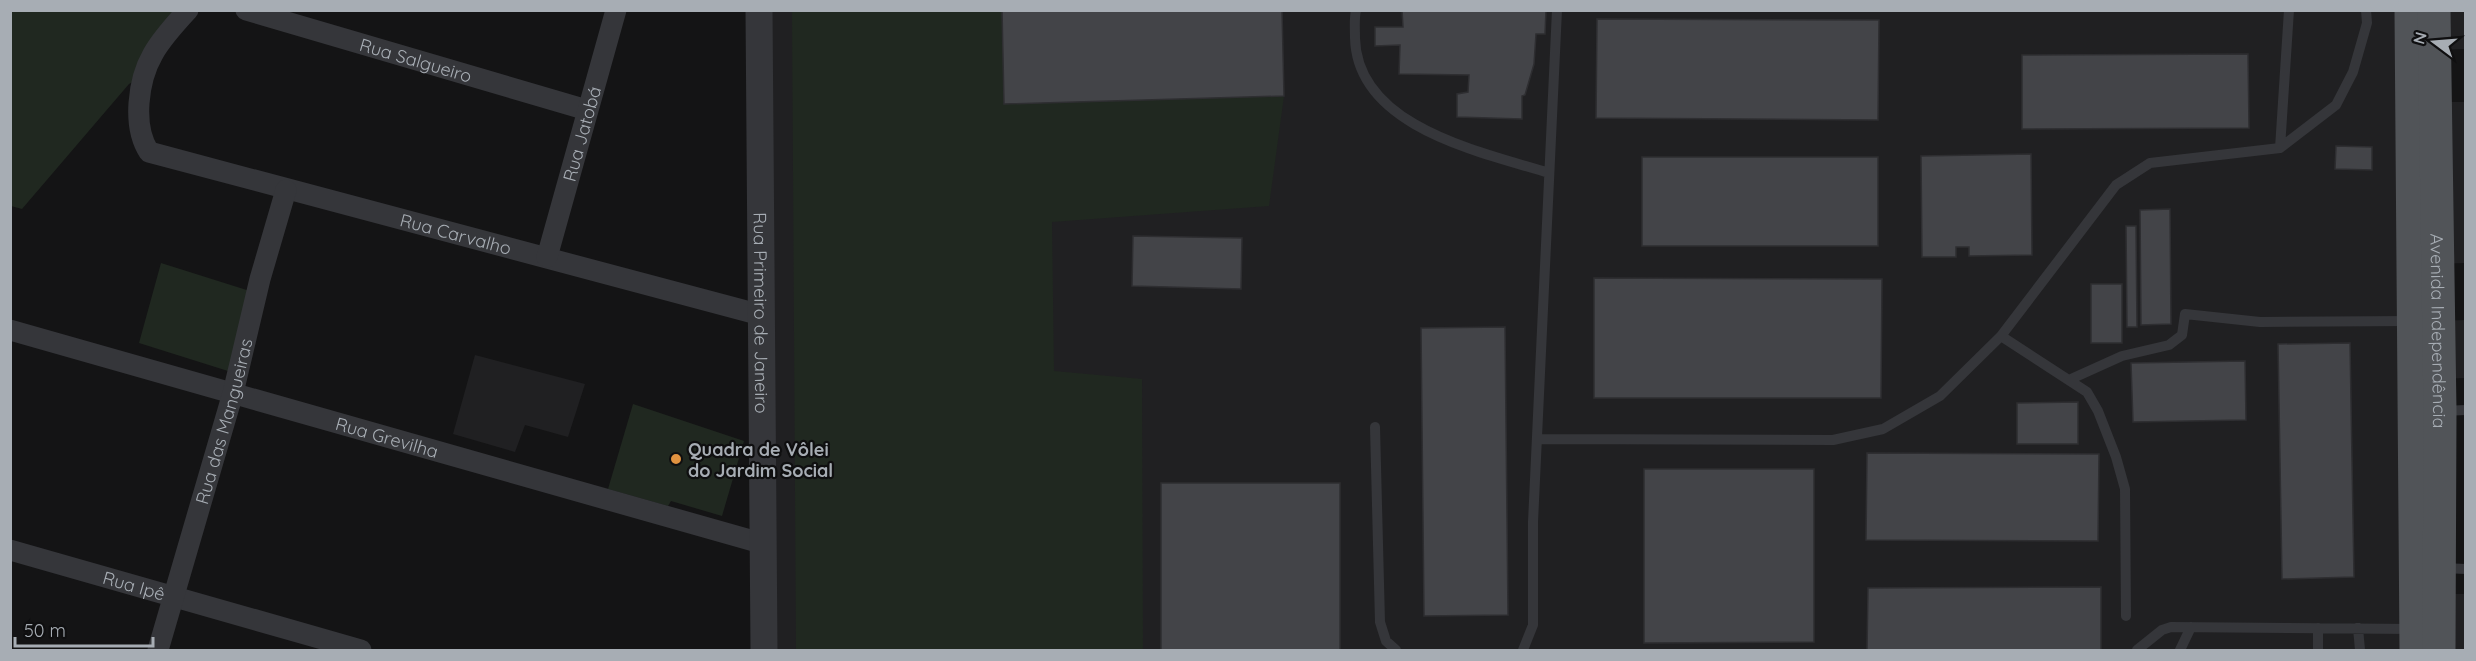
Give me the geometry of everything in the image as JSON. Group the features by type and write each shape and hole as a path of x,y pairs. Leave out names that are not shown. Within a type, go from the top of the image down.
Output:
{"main road":[{"name":"Avenida Independência","path":"2411,10 2424,134"},
{"path":"2417,10 2434,11"},
{"name":"Avenida Independência","path":"2428,640 2440,568 2435,411 2426,321 2424,232 2424,134 2434,11"}],"street":[{"name":"Rua Carvalho","path":"188,10 153,54 144,75 140,99 140,120 142,142 149,152 761,315"},
{"name":"Rua Salgueiro","path":"246,10 587,110"},
{"name":"Rua Jatobá","path":"547,257 616,10"},
{"name":"Rua Primeiro de Janeiro","path":"759,10 764,651"},
{"name":"Rua das Mangueiras","path":"158,651 233,393 260,279 286,190"},
{"name":"Rua Grevilha","path":"10,330 764,544"},
{"name":"Rua Ipê","path":"10,550 361,651"}],"lane":[{"path":"1356,10 1356,59 1373,93 1404,119 1464,147 1550,173"},
{"path":"1523,651 1533,625 1533,522 1557,10"},
{"path":"2280,148 2289,10"},
{"path":"1538,439 1833,440 1883,429 1940,396 2001,336 2116,185 2150,163 2280,148 2336,105 2353,72 2367,23 2366,10"},
{"path":"2071,379 2122,356 2169,345 2182,335 2185,314 2260,322 2426,321"},
{"path":"2001,336 2071,379 2087,392 2098,411 2116,457 2125,489 2126,616"},
{"path":"1375,427 1380,622 1386,641 1396,651"},
{"path":"2137,651 2162,630 2191,627 2358,628 2428,640"},
{"path":"2180,651 2191,627"},
{"path":"2318,628 2318,651"},
{"path":"2358,628 2360,651"}],"shaded area":[{"path":"10,11 188,11 145,75 129,84 22,209 11,206"},
{"path":"759,11 2411,11 2416,650 764,650"},
{"path":"792,11 1002,11 1005,104 1284,96 1269,206 1052,222 1054,371 1142,379 1143,650 796,650"},
{"path":"2434,11 2465,11 2465,49 2434,50"},
{"path":"2435,102 2465,102 2465,263 2437,264"},
{"path":"161,263 253,292 228,371 139,343"},
{"path":"2465,320 2465,378 2439,379 2438,321"},
{"path":"475,355 585,384 568,437 525,425 515,452 453,434"},
{"path":"633,404 744,441 722,516 671,501 668,506 608,489"},
{"path":"2439,594 2465,594 2465,650 2439,650"}],"building":[{"path":"1002,10 1282,10 1284,96 1004,104"},
{"path":"1402,10 1546,10 1545,34 1536,34 1534,64 1525,95 1522,96 1522,119 1457,117 1457,94 1468,92 1469,75 1399,74 1400,45 1375,46 1375,27 1403,27"},
{"path":"1597,19 1879,20 1878,120 1596,118"},
{"path":"2248,54 2249,128 2022,129 2022,55"},
{"path":"2336,146 2372,147 2372,170 2335,169"},
{"path":"2031,154 2032,255 1969,256 1969,247 1956,247 1956,257 1922,257 1921,156"},
{"path":"1642,157 1878,157 1878,246 1642,246"},
{"path":"2170,209 2171,324 2141,325 2140,210"},
{"path":"2126,226 2136,226 2137,327 2127,327"},
{"path":"1133,236 1242,238 1241,289 1132,286"},
{"path":"1594,278 1882,279 1881,398 1594,398"},
{"path":"2091,284 2122,284 2122,343 2091,343"},
{"path":"1505,327 1508,615 1424,616 1421,328"},
{"path":"2350,343 2354,577 2282,579 2278,344"},
{"path":"2245,361 2246,420 2133,422 2131,363"},
{"path":"2078,402 2078,444 2017,444 2017,403"},
{"path":"1867,453 2099,454 2098,541 1866,540"},
{"path":"1644,469 1814,469 1814,642 1644,643"},
{"path":"1161,483 1340,483 1340,650 1161,650"},
{"path":"2101,587 2101,650 1867,650 1868,588"}],"place":[{"name":"Quadra de Vôlei do Jardim Social","path":"676,459"}]}
